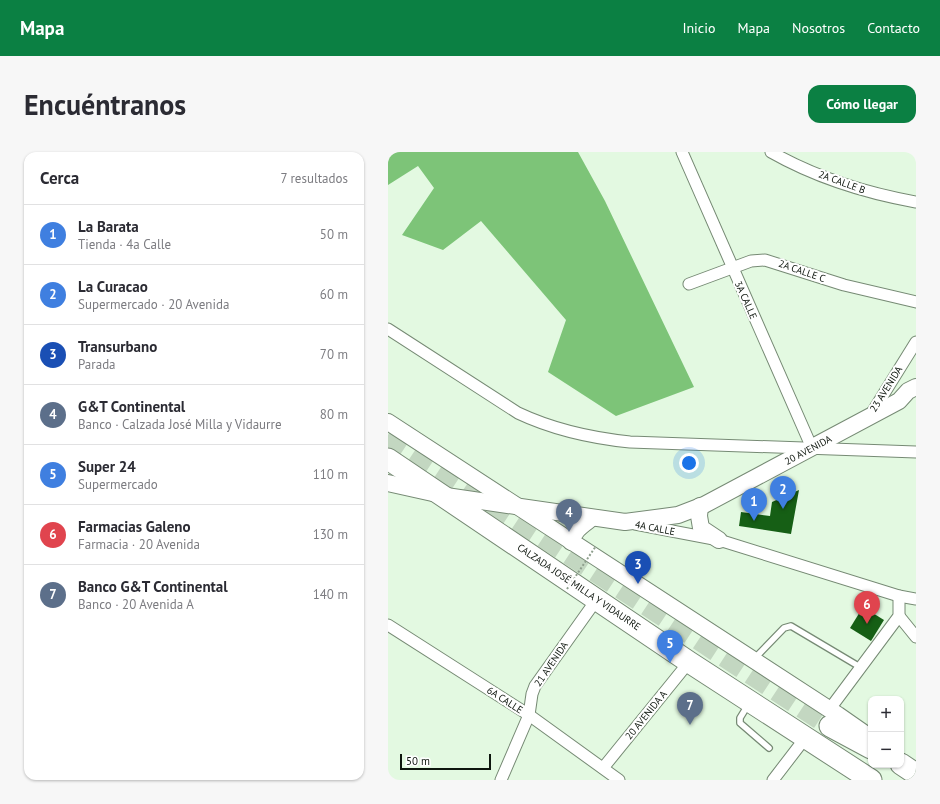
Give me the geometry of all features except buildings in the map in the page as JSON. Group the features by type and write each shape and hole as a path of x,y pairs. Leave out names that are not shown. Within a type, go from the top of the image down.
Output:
{"highway":[{"name":"CALZADA JOSÉ MILLA Y VIDAURRE","path":"388,459 446,496 689,662 872,780"},
{"path":"830,718 868,746"},
{"path":"904,766 916,774"}],"main road":[{"name":"20 AVENIDA","path":"625,522 678,515 700,506 899,401 908,391 916,387"},
{"name":"20 AVENIDA","path":"899,401 916,401"},
{"path":"388,422 753,660 830,718 868,737"},
{"name":"4A CALLE","path":"388,483 446,496 625,522"},
{"path":"700,506 699,516 701,528 719,540"},
{"path":"571,542 578,529 592,518"}],"street":[{"name":"2A CALLE B","path":"772,152 808,170 860,189 916,202"},
{"name":"3A CALLE","path":"686,155 732,269 812,448"},
{"name":"2A CALLE C","path":"689,284 757,260 773,261 844,285 916,302"},
{"path":"388,329 518,413 539,423 563,430 608,440 630,442 916,452"},
{"name":"23 AVENIDA","path":"869,416 916,342"},
{"name":"4A CALLE","path":"625,522 719,540 899,596 916,599"},
{"path":"830,718 860,667 899,616 899,596"},
{"name":"21 AVENIDA","path":"502,780 529,715 532,694 535,686 596,599"},
{"path":"899,616 916,637"},
{"name":"6A CALLE","path":"388,625 529,715 619,780"},
{"name":"20 AVENIDA A","path":"602,768 689,662"},
{"path":"773,780 806,737"}],"lane":[{"path":"753,660 784,628 791,626 860,667"},
{"path":"750,701 740,718 740,723 769,748"}],"path":[{"path":"567,590 596,546"}],"green space":[{"path":"388,152 578,152 605,201 694,387 616,416 548,372 566,320 481,221 443,250 402,235 434,188 418,166 388,185"}],"tunnel":[{"path":"388,435 830,726"}],"place":[{"name":"La Curacao","path":"783,509"},
{"name":"La Barata","path":"754,521"},
{"name":"G&T Continental","path":"569,532"},
{"name":"Transurbano","path":"638,584"},
{"name":"Farmacias Galeno","path":"867,624"},
{"name":"Super 24","path":"670,663"},
{"name":"Banco G&T Continental","path":"690,725"}]}
